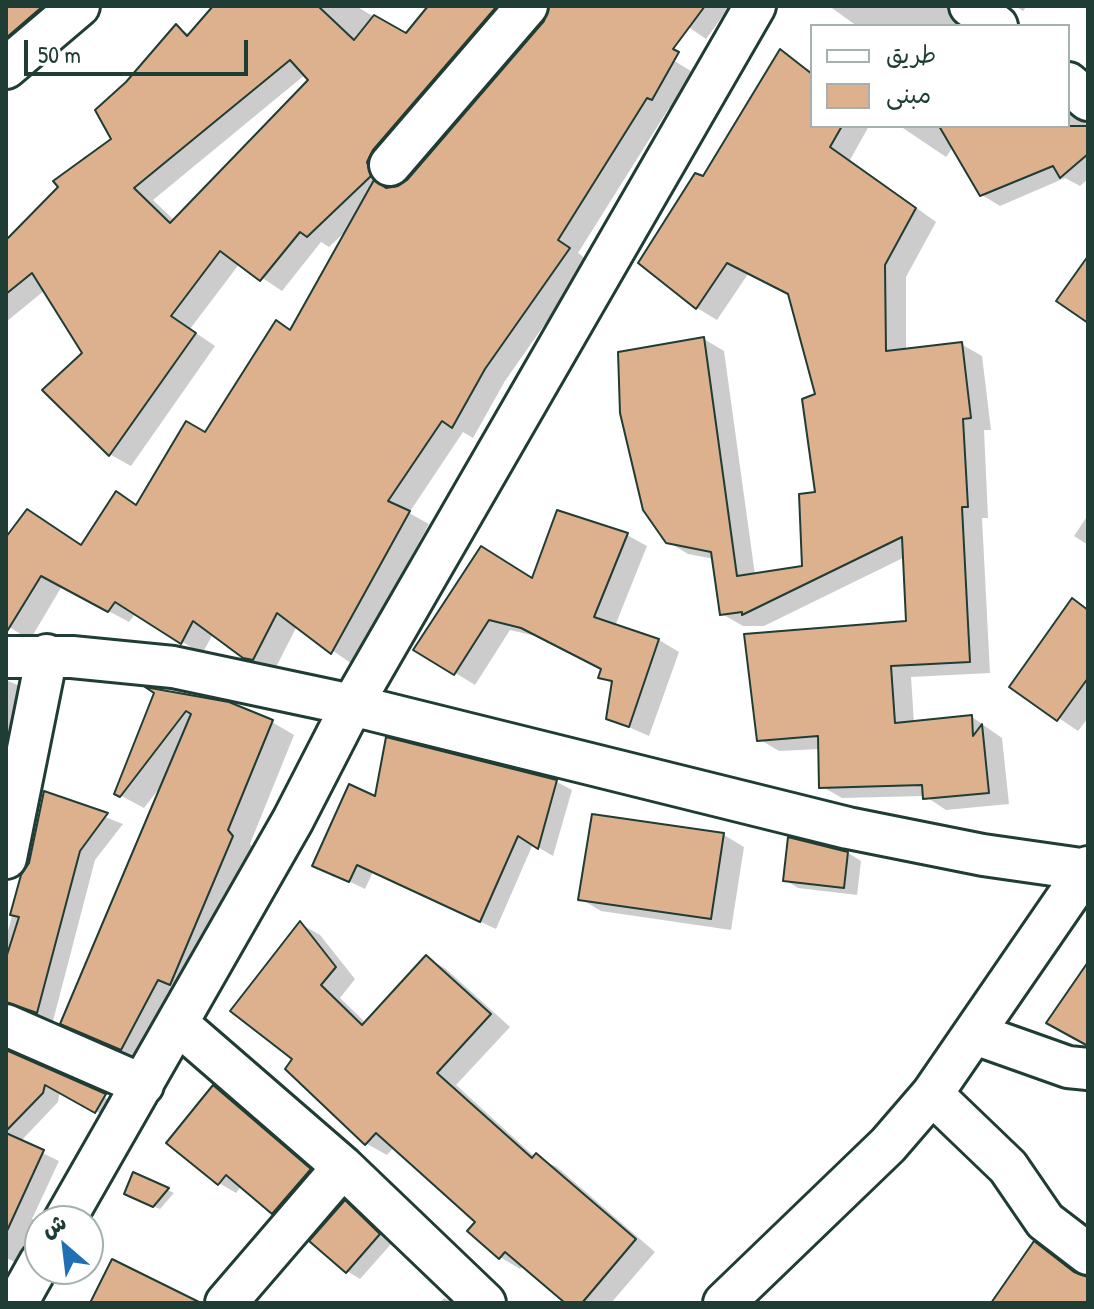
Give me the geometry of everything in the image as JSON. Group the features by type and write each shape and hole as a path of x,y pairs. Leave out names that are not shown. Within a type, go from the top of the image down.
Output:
{"street":[{"path":"6,68 79,6"},
{"path":"390,165 527,6"},
{"path":"73,1205 293,820 352,705 755,6"},
{"path":"970,6 994,24"},
{"path":"1070,85 1088,100"},
{"path":"6,858 47,655"},
{"path":"6,657 47,655 173,667 352,705 848,828 983,855 1088,869 932,1094 888,1145 724,1303"},
{"path":"178,1024 343,1167 485,1303"},
{"path":"6,1025 143,1085"},
{"path":"975,1034 1068,1067 1088,1069"},
{"path":"932,1094 1008,1167 1045,1221 1088,1254"},
{"path":"226,1303 343,1167"},
{"path":"17,1303 27,1285"}],"building":[{"path":"6,6 43,6 6,38"},
{"path":"213,6 318,6 354,40 374,15 406,33 428,6 497,6 373,150 367,162 371,176 307,237 300,232 260,281 220,251 171,316 196,333 109,456 42,390 82,353 32,273 6,294 6,240 58,187 53,181 111,139 95,110 126,82 176,24 187,36","holes":["290,60 308,80 170,223 134,188"]},
{"path":"549,6 705,6 673,49 679,52 652,100 647,98 558,240 570,248 485,369 452,428 442,421 388,501 410,511 331,654 277,613 253,660 243,658 193,621 181,644 115,602 108,612 41,576 6,633 6,537 27,509 81,545 116,491 136,505 186,421 205,432 276,320 290,330 374,180 386,188 398,186 407,180 544,21"},
{"path":"780,49 810,72 810,128 841,128 830,147 916,208 885,265 886,351 962,342 971,418 963,419 968,507 962,507 970,662 891,666 895,723 972,715 973,736 982,724 989,793 923,799 922,785 819,788 818,736 757,741 744,634 906,621 902,537 742,615 742,612 720,615 711,552 666,543 643,510 620,413 618,352 704,337 737,576 802,566 799,494 815,492 802,399 815,394 788,294 727,263 696,309 638,263 695,173 703,176"},
{"path":"1088,126 1088,154 1060,178 1053,166 980,196 940,128"},
{"path":"1088,256 1088,323 1056,301"},
{"path":"557,510 628,533 594,617 659,639 629,727 606,719 612,681 598,678 601,669 521,628 489,620 454,675 413,650 481,546 532,578"},
{"path":"1072,598 1088,610 1088,678 1057,721 1009,687"},
{"path":"145,687 229,702 273,720 228,830 233,836 170,985 158,980 121,1050 60,1024 191,714 186,711 120,797 114,794 154,693"},
{"path":"386,737 557,780 538,849 518,836 480,922 357,865 349,882 312,866 349,784 375,796"},
{"path":"44,791 108,813 80,851 37,1013 6,1002 6,958 19,917 10,915 21,875 29,863"},
{"path":"592,814 724,833 711,919 578,900"},
{"path":"788,837 848,852 844,888 783,881"},
{"path":"300,921 336,967 321,985 362,1025 426,955 491,1014 437,1073 532,1158 536,1153 636,1239 582,1303 565,1303 505,1252 499,1259 467,1231 475,1222 376,1133 365,1145 285,1069 292,1059 230,1011"},
{"path":"1088,962 1088,1046 1046,1023"},
{"path":"6,1050 106,1094 95,1113 45,1085 43,1093 6,1131"},
{"path":"213,1085 311,1169 272,1214 226,1175 218,1185 166,1143"},
{"path":"6,1133 44,1150 6,1233"},
{"path":"133,1172 169,1188 153,1207 124,1194"},
{"path":"345,1200 380,1234 346,1273 309,1241"},
{"path":"1034,1241 1074,1272 1088,1277 1088,1303 991,1303"},
{"path":"112,1259 201,1303 90,1303 99,1285 104,1285 104,1275"}]}
